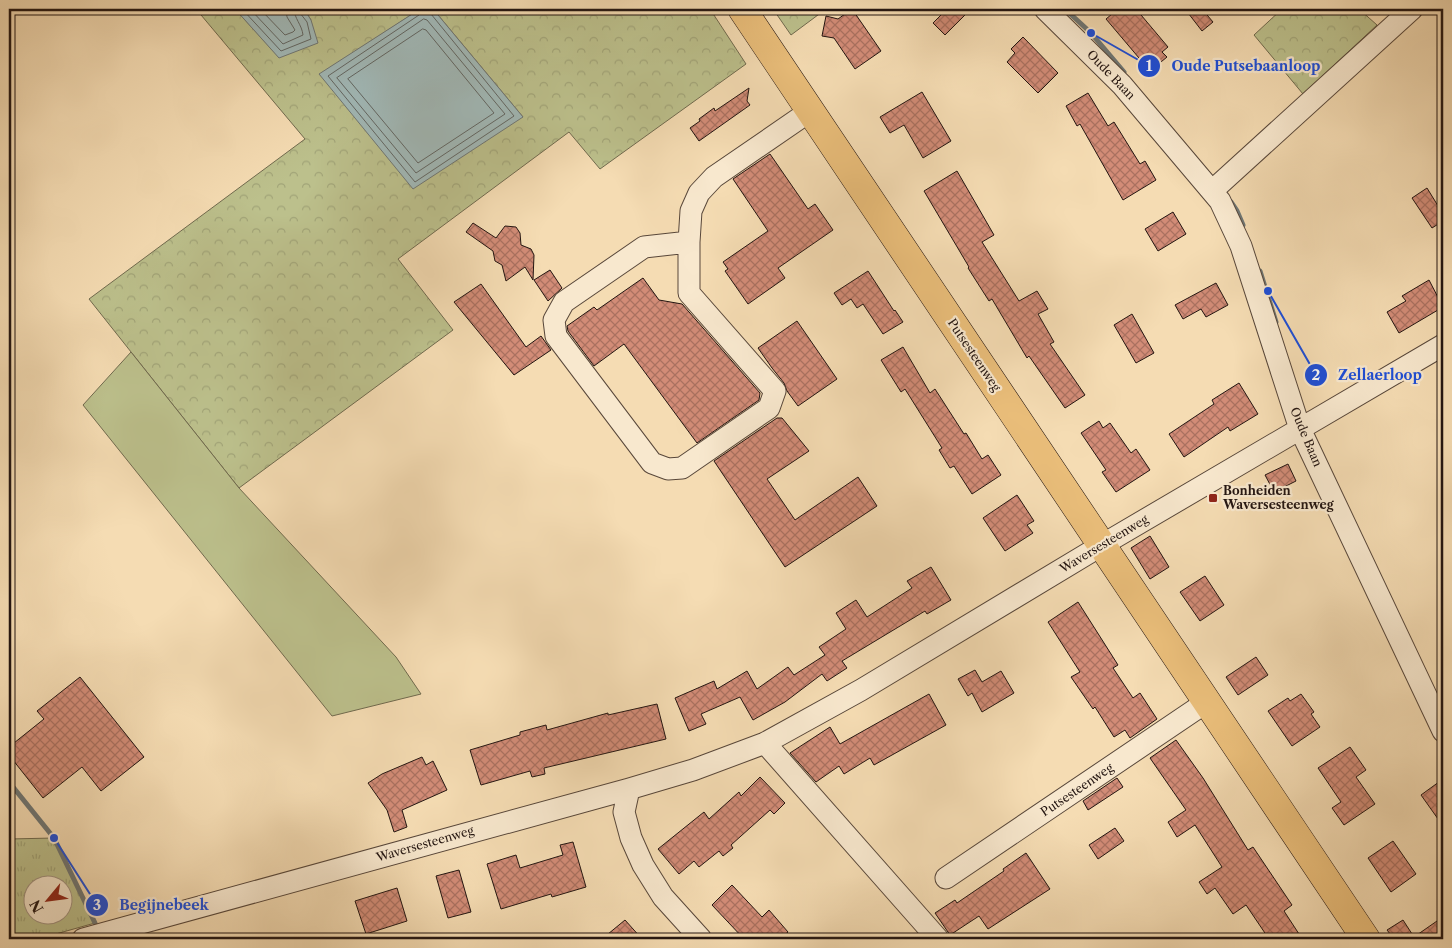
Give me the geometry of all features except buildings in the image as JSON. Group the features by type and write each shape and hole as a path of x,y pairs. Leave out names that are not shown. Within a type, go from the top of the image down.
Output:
{"main road":[{"name":"Putsesteenweg","path":"742,9 1366,939"}],"street":[{"name":"Oude Baan","path":"1045,9 1122,84 1220,201 1241,246 1300,428 1443,731"},
{"path":"1212,191 1412,9"},
{"path":"689,242 644,248 564,302 554,320 556,336 652,463 668,469 682,468 769,408 775,391 689,294 691,212 699,193 714,178 810,111"},
{"name":"Waversesteenweg","path":"84,939 693,770 765,743 862,690 1102,545 1443,345"},
{"name":"Putsesteenweg","path":"946,878 1208,701"},
{"path":"765,743 938,939"},
{"path":"629,788 624,812 631,838 643,865 663,897 700,939"}],"green space":[{"path":"196,9 235,9 279,57 311,20 304,9 420,9 320,75 523,117 433,9 710,9 746,64 600,169 569,132 398,259 453,330 239,488 89,299 305,139"},
{"path":"773,9 826,9 791,35"},
{"path":"1282,9 1359,9 1377,25 1303,94 1254,35"},
{"path":"131,352 239,488 396,657 421,694 332,716 83,405"},
{"path":"54,838 95,923 38,939 9,939 9,839"}],"water":[{"path":"235,9 304,9 311,20 318,43 279,58"},
{"path":"420,9 433,9 523,117 413,189 319,74"}],"waterway":[{"path":"1065,9 1091,33 1124,72"},
{"path":"1231,202 1243,225"},
{"path":"1260,271 1276,322"},
{"path":"9,782 54,838 95,923"}],"place":[{"name":"Oude Putsebaanloop","path":"1091,33"},
{"name":"Zellaerloop","path":"1268,291"},
{"name":"Bonheiden Waversesteenweg","path":"1213,498"},
{"name":"Begijnebeek","path":"54,838"}]}
